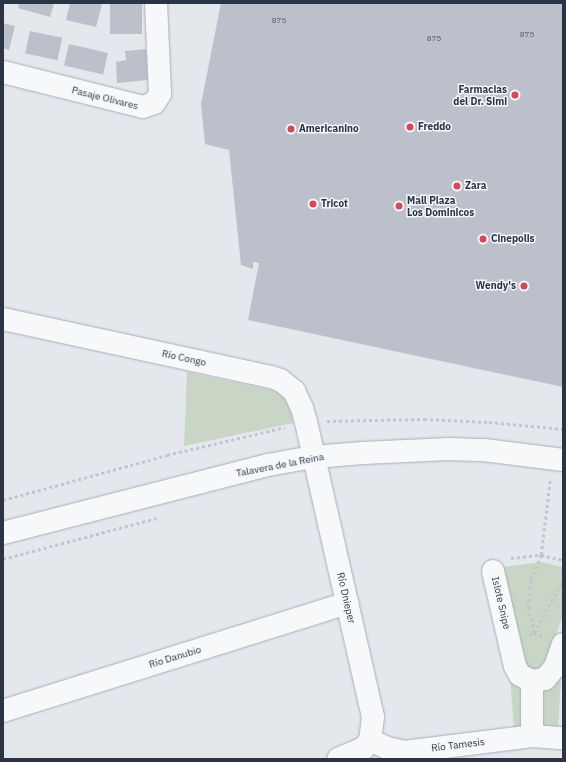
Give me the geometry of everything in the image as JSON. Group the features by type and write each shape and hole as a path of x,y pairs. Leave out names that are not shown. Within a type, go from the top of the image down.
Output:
{"street":[{"name":"Pasaje Olivares","path":"3,72 143,107 154,103 160,94 156,3"},
{"name":"Río Congo","path":"3,319 280,380 288,385 298,397 302,408 313,457"},
{"name":"Talavera de la Reina","path":"3,533 268,465 313,457 449,449 484,450 559,459"},
{"name":"Río Dnieper","path":"313,457 373,718 370,740"},
{"name":"Islote Snipe","path":"493,571 515,666 520,675 532,681"},
{"name":"Río Danubio","path":"3,711 347,603"},
{"path":"532,736 532,681 545,679 555,668 556,642"},
{"name":"Río Tamesis","path":"370,740 386,748 404,752 532,736 563,738"},
{"path":"338,759 364,748 370,740"}],"path":[{"path":"534,634 528,608 531,580 541,555 550,481 559,459"},
{"path":"542,480 557,482"},
{"path":"3,559 161,517"},
{"name":"Islote Snipe","path":"493,571 500,560 541,555 563,560"},
{"path":"534,634 563,580"},
{"path":"509,641 534,634 556,642"}],"green space":[{"path":"187,372 276,391 288,398 293,423 184,446"},
{"path":"541,562 563,567 563,616 544,667 535,671 528,669 521,659 501,575 504,567"},
{"path":"510,676 561,678 558,730 514,729"}],"building":[{"path":"19,3 54,3 50,17 18,8"},
{"path":"70,3 102,4 96,27 66,20"},
{"path":"110,3 142,3 142,34 110,34"},
{"name":"Mall Plaza Los Dominicos","path":"221,3 563,3 563,387 248,320 259,263 253,262 253,269 241,265 229,150 205,144 201,104"},
{"path":"3,23 15,26 9,50 3,48"},
{"path":"30,31 62,38 57,60 25,53"},
{"path":"69,44 108,53 103,74 64,65"},
{"path":"146,49 148,80 117,83 116,62 126,60 125,51"}],"place":[{"name":"Farmacias del Dr. Simi","path":"515,95"},
{"name":"Freddo","path":"410,127"},
{"name":"Americanino","path":"291,129"},
{"name":"Zara","path":"457,186"},
{"name":"Tricot","path":"313,204"},
{"name":"Mall Plaza Los Dominicos","path":"399,206"},
{"name":"Cinepolis","path":"483,239"},
{"name":"Wendy's","path":"524,286"}]}
